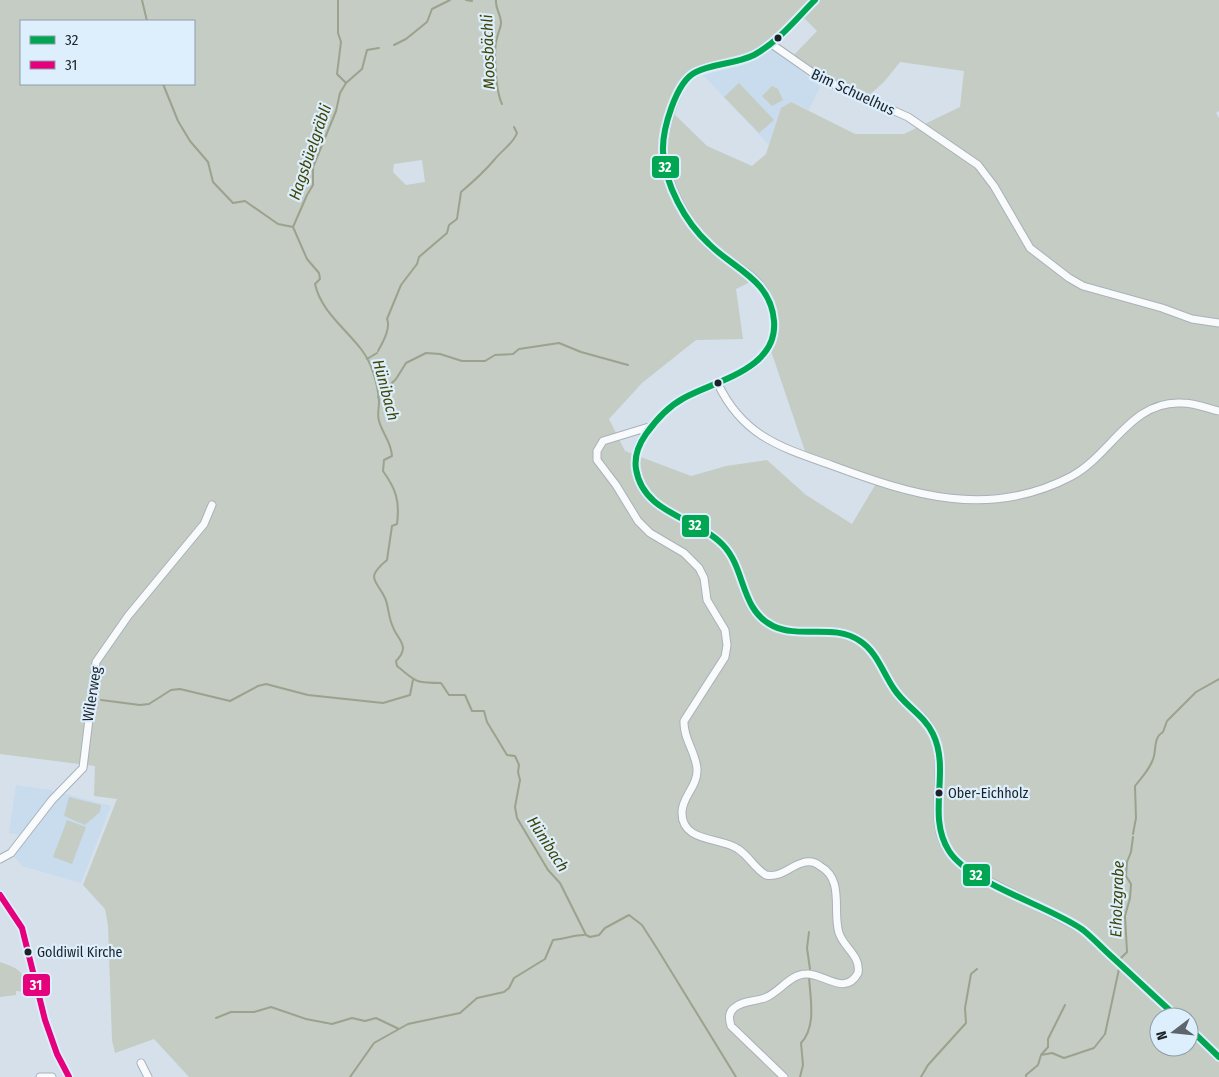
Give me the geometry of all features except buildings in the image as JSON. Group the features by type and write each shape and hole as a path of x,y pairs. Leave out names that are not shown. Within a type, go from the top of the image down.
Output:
{"street":[{"path":"815,0 770,43 742,60 690,75 680,91 664,140 665,161 671,182 695,229 713,249 751,274 764,292 772,312 774,330 772,340 765,351 745,370 678,401 652,426 641,441 637,453 636,470 641,486 656,504 718,540 727,548 748,603 758,617 781,630 842,633 860,640 876,657 899,697 921,715 929,726 937,748 938,831 950,856 968,870 1083,930 1166,1007"},
{"name":"Bim Schuelhus","path":"770,43 820,78 903,114 980,168 1030,248 1069,278 1083,286 1162,308 1192,319 1219,323"},
{"path":"718,384 731,408 744,423 769,441 879,483 907,492 948,499 980,499 1016,495 1060,482 1094,460 1131,422 1154,407 1184,403 1219,411"},
{"path":"652,426 608,438 599,446 596,454 599,466 612,479 638,521 650,533 684,553 700,568 704,578 707,600 725,630 727,645 724,657 684,722 684,730 694,756 697,771 694,785 682,807 683,820 689,830 698,837 721,842 740,850 766,875 776,876 806,862 818,864 826,869 836,887 839,934 858,961 857,976 846,984 836,984 814,974 802,974 791,979 766,997 742,1004 731,1011 729,1017 731,1026 784,1077"},
{"name":"Wilerweg","path":"0,859 10,853 52,800 83,768 96,662 128,616 204,524 212,505"},
{"path":"0,895 22,928 45,1020 57,1054 68,1077"},
{"path":"1199,1037 1219,1056"},
{"path":"141,1063 148,1077"},
{"path":"40,1077 52,1077"}],"shaded area":[{"path":"0,0 1219,0 1219,111 1216,113 1219,118 1219,1077 189,1077 154,1039 115,1053 112,1040 108,925 105,909 83,885 117,799 94,796 95,766 0,754","holes":["801,15 817,31 791,58 837,86 841,82 862,91 860,96 866,98 884,82 900,62 964,71 960,107 904,134 855,134 791,102 781,108 766,154 752,166 707,146 672,112 690,75 761,50","422,160 425,182 406,185 393,172 394,164","756,279 774,320 769,345 807,457 877,482 852,524 806,495 767,460 726,466 691,476 625,451 609,419 642,383 696,340 743,339 736,289"]},
{"path":"772,47 820,87 809,110 791,102 781,108 769,145 703,75 745,65"},
{"path":"739,83 774,120 759,133 724,97"},
{"path":"772,86 778,89 783,100 772,106 762,96"},
{"path":"16,785 52,790 53,792 21,835 9,833"},
{"path":"62,793 111,806 81,883 22,866 13,855"},
{"path":"69,797 101,805 100,812 85,825 64,816"},
{"path":"67,820 86,827 72,864 53,857"},
{"path":"0,962 20,972 27,992 16,991 16,995 0,997"}],"waterway":[{"name":"Hünibach","path":"142,0 147,20"},
{"name":"Hagsbüelgräbli","path":"338,0 338,33 341,42 337,74 346,83"},
{"name":"Hagsbüelgräbli","path":"394,45 406,39 427,22 432,9 450,0"},
{"name":"Hagsbüelgräbli","path":"466,0 472,1"},
{"name":"Moosbächli","path":"496,0 501,23 495,52 496,71 502,104"},
{"name":"Hagsbüelgräbli","path":"293,227 313,185 313,167 336,111 340,93 346,83 362,69 367,50 379,48"},
{"name":"Hünibach","path":"163,85 178,121 190,141 208,162 213,182 233,203 245,201 278,224 293,227 307,259 319,273 320,279 315,284 322,302 361,349 371,367 376,381 379,402 378,419 390,446 392,456 384,460 383,471 394,490 398,509 397,524 392,526 387,560 376,571 374,579 385,598 391,623 403,645 402,653 396,661 397,666 420,682 441,683 449,695 465,695 472,711 484,711 487,722 507,755 515,756 519,765 520,780 515,807 517,818 548,870 560,883 586,935 590,937 599,935 605,928 629,915 642,925 736,1077"},
{"name":"Moosbächli","path":"378,351 386,335 387,319 401,285 417,264 419,257 447,233 449,225 457,219 461,192 513,140 517,133 514,127"},
{"path":"378,397 396,379 406,363 426,353 440,354 462,361 485,361 495,355 513,354 519,349 559,343 581,352 628,365"},
{"name":"Moosbächli","path":"367,359 377,353"},
{"name":"Eiholzgrabe","path":"1133,834 1136,818 1135,786 1151,764 1158,737 1163,732 1167,721 1196,692 1219,679"},
{"path":"101,700 140,705 149,704 171,690 180,689 230,701 258,686 266,684 308,695 383,703 410,695 413,680"},
{"name":"Eiholzgrabe","path":"1120,959 1127,952 1125,916 1130,898 1131,884 1126,876 1133,837"},
{"path":"809,932 807,948 810,969"},
{"path":"216,1018 231,1012 254,1012 271,1007 306,1019 332,1024 352,1018 365,1021 376,1018 399,1029 408,1024 460,1013 477,998 504,992 509,988 514,978 545,959 553,940 584,935"},
{"path":"921,1077 928,1065 966,1023 965,1008 971,974 977,969"},
{"name":"Eiholzgrabe","path":"1026,1077 1038,1065 1041,1055 1052,1053 1064,1058 1094,1048 1105,1034 1119,969"},
{"path":"800,1077 803,1065 801,1043 806,1036 811,1020 809,976"},
{"name":"Eiholzgrabe","path":"1041,1055 1048,1047 1048,1039 1065,1005"},
{"path":"350,1077 374,1043 399,1029"}],"transit line":[{"name":"32","path":"815,0 786,30 763,50 747,58 703,69 689,77 682,85 672,107 663,143 665,165 672,190 684,214 700,235 719,253 750,276 766,295 774,321 773,337 766,351 756,362 743,371 678,401 654,424 641,442 636,455 636,469 641,484 649,496 659,505 712,536 723,545 736,566 754,610 762,619 783,630 828,632 850,636 860,641 871,651 898,695 925,721 933,734 938,748 940,763 939,823 942,837 949,851 959,863 992,884 1069,921 1083,930 1166,1007"},
{"name":"31","path":"0,895 22,928 45,1020 57,1054 69,1077"},
{"name":"32","path":"1199,1038 1219,1057"}],"place":[{"name":"Ober-Eichholz","path":"939,793"},
{"name":"Goldiwil Kirche","path":"28,952"}]}
